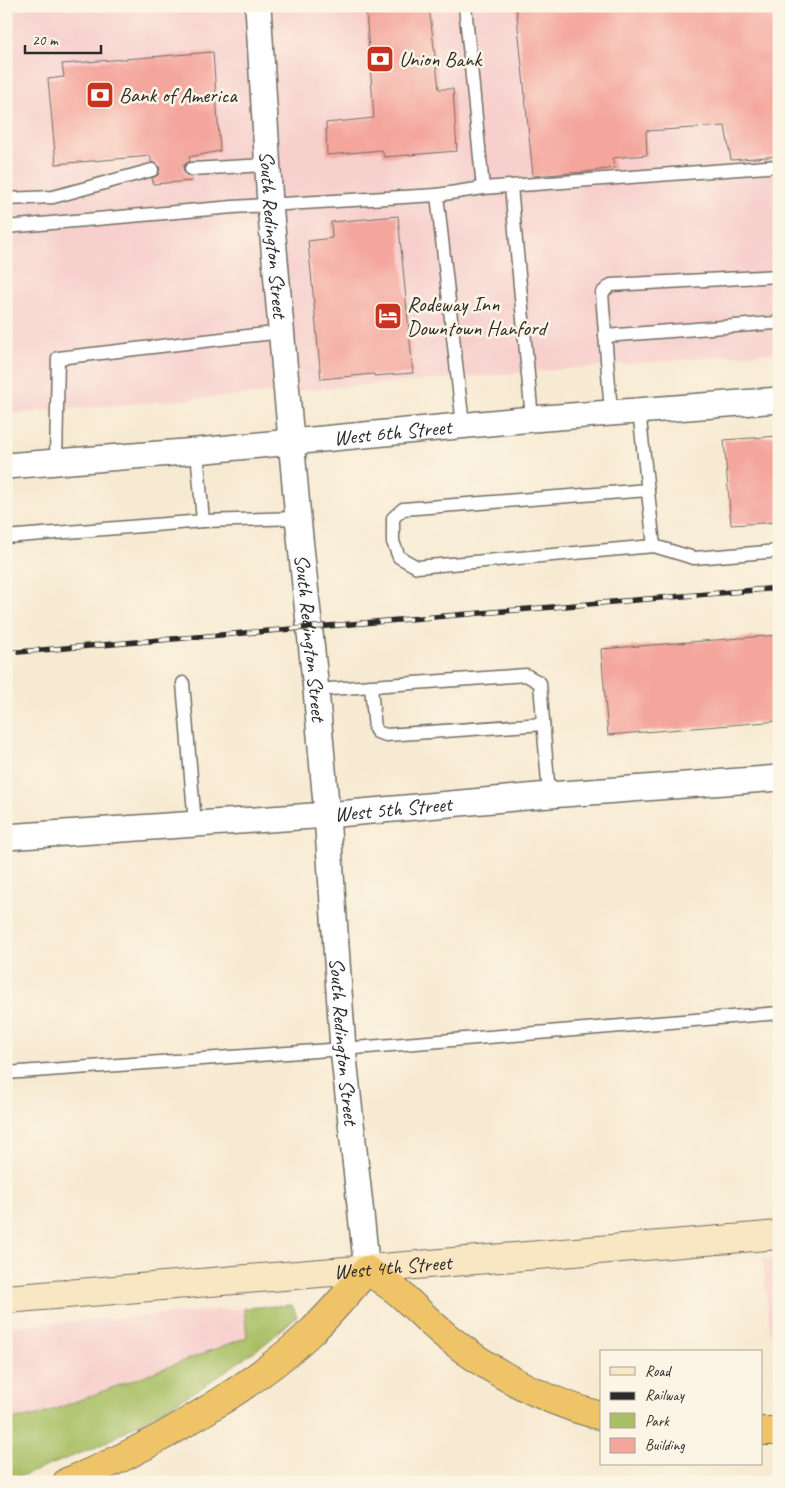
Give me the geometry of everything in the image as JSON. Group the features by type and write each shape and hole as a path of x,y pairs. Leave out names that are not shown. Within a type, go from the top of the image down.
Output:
{"highway":[{"path":"67,1482 93,1472 155,1441 247,1383 288,1353 316,1328 367,1270 398,1292 446,1336 488,1366 554,1400 600,1416"},
{"path":"762,1431 779,1431"}],"main road":[{"name":"West 4th Street","path":"6,1299 779,1235"}],"street":[{"name":"South Redington Street","path":"258,6 267,165 290,441 327,815 343,1049 367,1270"},
{"name":"West 6th Street","path":"6,466 197,451 532,419 779,400"},
{"name":"West 5th Street","path":"6,837 327,815 549,795 779,778"}],"lane":[{"path":"465,6 483,188"},
{"path":"191,169 267,165"},
{"path":"6,227 270,204 437,196 483,188 779,166"},
{"path":"6,199 53,197 152,170"},
{"path":"511,186 532,419"},
{"path":"437,196 463,425"},
{"path":"611,413 602,293 611,285 779,276"},
{"path":"605,336 775,322 779,320"},
{"path":"56,462 58,358 282,332"},
{"path":"639,410 654,546"},
{"path":"197,451 203,521"},
{"path":"648,490 403,509 393,518 393,542 399,557 417,566 654,546 694,558 779,551"},
{"path":"6,536 203,521 298,518"},
{"path":"316,690 526,675 540,683 549,795"},
{"path":"183,683 194,824"},
{"path":"371,687 375,728 377,732 386,735 543,724"},
{"path":"6,1073 343,1049 779,1013"}],"shaded area":[{"path":"6,6 779,6 779,352 6,414"},
{"path":"779,1258 779,1337 770,1332 763,1259"},
{"path":"244,1308 247,1337 37,1416 6,1420 6,1327"}],"green space":[{"path":"292,1305 297,1316 266,1343 201,1388 99,1446 6,1482 6,1420 37,1416 247,1337 244,1308"}],"building":[{"path":"408,6 429,6 439,89 453,89 457,151 384,157 382,150 327,155 326,123 374,118 366,11"},
{"path":"516,6 775,6 779,50 779,156 731,160 725,126 646,131 647,155 612,158 615,168 533,176"},
{"path":"213,52 220,151 189,157 190,161 184,165 183,170 187,176 191,177 192,181 153,184 152,178 158,175 160,168 157,164 151,162 151,156 56,164 48,79 64,77 62,64"},
{"name":"Rodeway Inn Downtown Hanford","path":"398,216 413,373 374,376 374,374 321,379 308,241 332,238 331,222"},
{"path":"779,436 779,522 731,525 724,440"},
{"path":"779,635 779,721 608,735 601,649"}],"railway":[{"path":"6,653 779,588"}],"place":[{"name":"Union Bank","path":"380,59"},
{"name":"Bank of America","path":"100,95"},
{"name":"Rodeway Inn Downtown Hanford","path":"388,316"}]}
